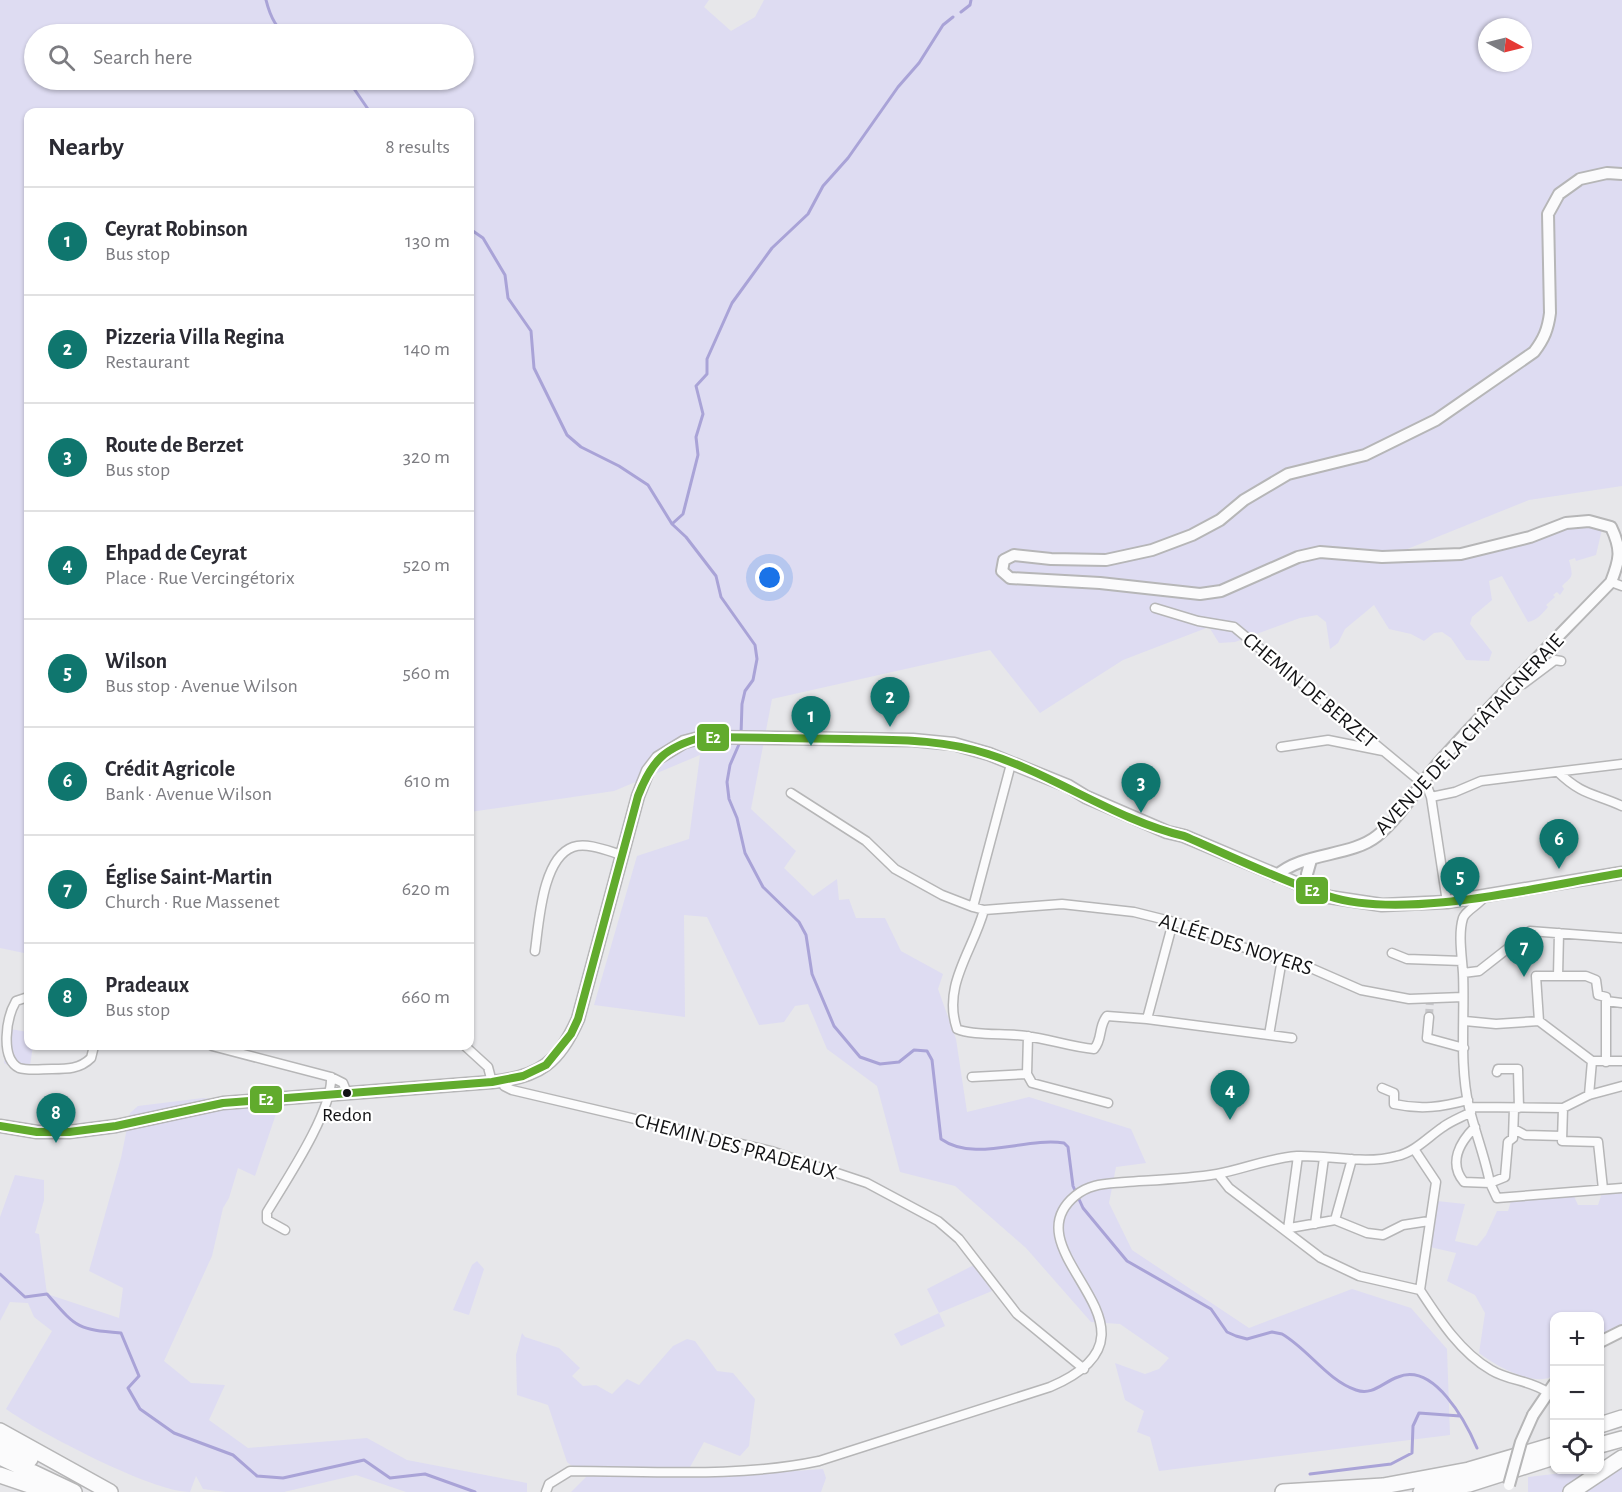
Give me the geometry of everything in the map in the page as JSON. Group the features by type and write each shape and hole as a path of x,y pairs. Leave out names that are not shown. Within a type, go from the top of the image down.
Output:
{"highway":[{"path":"1604,1423 1622,1418"},
{"path":"1604,1431 1622,1427"},
{"path":"0,1431 110,1492"},
{"path":"1604,1443 1622,1438"},
{"path":"0,1444 104,1492"},
{"path":"1283,1492 1383,1486 1469,1470 1550,1447"},
{"path":"0,1457 74,1492"},
{"path":"1421,1492 1469,1484 1550,1458"},
{"path":"1571,1492 1622,1458"},
{"path":"0,1475 50,1492"}],"main road":[{"path":"0,1126 38,1132 69,1132 116,1126 224,1103 498,1081 532,1074 554,1059 568,1042 578,1019 622,855 648,771 669,749 703,737 935,741 971,749 1329,897 1382,905 1447,902 1622,873"}],"street":[{"path":"1617,584 1620,558 1617,538 1611,527 1589,521 1566,523 1530,537 1461,554 1382,557 1320,552 1298,556 1221,591 1200,594 1100,583 1024,580 1010,578 1002,570 1005,560 1014,555 1051,559 1106,560 1152,550 1192,535 1220,520 1244,500 1288,474 1365,455 1436,420 1534,352 1543,340 1549,328 1550,313 1548,214 1558,194 1580,179 1607,173 1622,174"},
{"name":"AVENUE DE LA CHÂTAIGNERAIE","path":"1276,876 1311,860 1370,841 1385,830 1423,780 1512,684 1617,584"},
{"name":"CHEMIN DE BERZET","path":"1155,608 1198,621 1234,627 1383,751 1423,780"},
{"path":"1512,684 1523,684 1555,660 1562,661"},
{"path":"1281,747 1328,741 1383,751"},
{"path":"974,907 1011,764"},
{"path":"1431,797 1455,792 1481,781 1622,764"},
{"path":"1558,772 1590,796 1622,806"},
{"path":"1423,780 1431,797 1447,902"},
{"name":"ALLÉE DES NOYERS","path":"791,793 866,841 895,870 942,895 974,907 984,910 1062,904 1134,912 1198,928 1239,946 1282,959 1361,990 1409,999 1463,998"},
{"path":"535,951 544,893 554,860 573,847 601,848 622,855"},
{"path":"1308,889 1307,874 1311,860"},
{"path":"1485,896 1479,906 1468,911 1463,919 1464,1048 1469,1106 1490,1183 1497,1198 1622,1188"},
{"path":"984,910 974,943 960,967 951,995 952,1015 957,1029 967,1034 987,1032 1028,1036 1094,1049 1100,1043 1101,1023 1107,1016 1292,1038"},
{"path":"1147,1019 1173,922"},
{"path":"1463,973 1479,971 1530,931 1622,938"},
{"path":"1558,976 1559,933"},
{"path":"1392,952 1407,959 1462,962"},
{"path":"1269,1035 1282,959"},
{"path":"1539,1022 1536,976 1586,976 1596,980 1598,995 1606,997 1606,1062"},
{"path":"1606,1001 1620,1003 1622,993"},
{"path":"24,998 16,1001 2,1036 9,1061 20,1068 77,1068 91,1058 93,1050"},
{"path":"1429,1017 1427,1038 1464,1048"},
{"path":"1465,1021 1496,1024 1539,1022 1593,1061 1622,1061"},
{"path":"1028,1036 1027,1074 1032,1083 1108,1104"},
{"path":"227,1050 331,1077 343,1083 346,1093"},
{"path":"469,1050 488,1067 498,1081"},
{"path":"1589,1095 1593,1061"},
{"path":"1475,1127 1462,1140 1456,1161 1456,1173 1464,1182 1490,1183 1505,1177 1508,1142 1513,1138 1518,1069 1498,1069 1497,1072"},
{"path":"972,1077 1027,1074"},
{"path":"285,1230 267,1220 267,1212 302,1153 328,1094 331,1077"},
{"name":"CHEMIN DES PRADEAUX","path":"498,1081 512,1090 771,1151 835,1171 889,1194 938,1221 958,1239 1017,1314 1083,1369"},
{"path":"1382,1088 1394,1093 1394,1104 1403,1106 1563,1108 1589,1095 1622,1086"},
{"path":"546,1492 549,1484 570,1471 720,1472 786,1468 819,1461 1050,1387 1083,1369 1099,1345 1101,1332 1095,1303 1067,1261 1058,1242 1060,1218 1064,1207 1087,1187 1218,1174 1270,1160 1299,1156 1352,1159 1398,1156 1414,1149 1469,1106"},
{"path":"1563,1108 1562,1141 1598,1142 1603,1189"},
{"path":"1514,1129 1524,1135 1562,1136"},
{"path":"1414,1149 1436,1182 1420,1290 1456,1340 1491,1371 1550,1388"},
{"path":"1286,1229 1299,1156"},
{"path":"1315,1224 1324,1158"},
{"path":"1335,1220 1352,1159"},
{"path":"1218,1174 1229,1188 1286,1229 1321,1258 1359,1276 1420,1290"},
{"path":"1286,1229 1335,1220 1367,1233 1383,1235 1403,1225 1429,1221"},
{"path":"1604,1339 1622,1330"},
{"path":"1509,1490 1521,1442 1533,1415 1550,1390"}],"shaded area":[{"path":"0,0 709,0 704,7 731,31 755,17 764,0 1622,0 1622,486 1529,500 1390,556 1461,554 1566,523 1603,525 1596,555 1576,561 1575,558 1569,560 1570,578 1562,586 1564,589 1560,595 1557,592 1553,595 1555,597 1546,605 1548,607 1542,614 1528,622 1502,576 1489,581 1492,600 1472,617 1470,624 1492,652 1489,661 1466,660 1451,638 1442,632 1434,633 1424,641 1411,634 1389,629 1374,605 1345,629 1338,643 1330,649 1326,622 1317,615 1300,618 1235,642 1219,643 1209,627 1123,660 1040,713 990,650 772,699 751,809 796,851 784,868 813,896 837,879 839,900 849,899 856,918 885,918 901,951 943,974 938,989 956,1039 967,1112 1029,1097 1131,1129 1146,1163 1116,1167 1109,1203 1132,1250 1249,1328 1352,1289 1411,1308 1447,1349 1450,1435 1159,1471 1150,1437 1137,1432 1144,1411 1125,1400 1115,1363 1145,1374 1159,1369 1169,1358 1120,1324 1091,1322 1026,1248 955,1186 900,1172 877,1086 827,1049 808,1004 795,1006 784,1022 759,1025 707,917 684,915 685,1017 594,1005 637,856 689,839 700,755 614,791 474,811 474,108 24,108 24,953 0,948"},
{"path":"10,1029 24,1031 24,1050 32,1050 29,1072 20,1073 4,1063"},
{"path":"203,1098 279,1105 255,1176 238,1168 229,1198 223,1208 212,1256 164,1361 191,1383 225,1385 209,1420 248,1448 367,1438 407,1460 527,1483 527,1492 406,1492 356,1475 284,1492 226,1492 203,1489 196,1476 190,1492 172,1489 124,1472 43,1432 6,1409 52,1331 34,1317 28,1303 10,1302 0,1321 0,1217 15,1175 44,1180 44,1200 35,1233 39,1234 47,1294 119,1318 123,1288 89,1271 121,1158 130,1113 138,1106"},
{"path":"1603,1190 1622,1191 1622,1325 1604,1335 1604,1312 1550,1312 1550,1377 1546,1379 1515,1374 1479,1353 1485,1313 1475,1295 1447,1281 1456,1253 1430,1247 1437,1201 1465,1204 1455,1241 1477,1246 1486,1235 1497,1211 1508,1211 1511,1201 1573,1194 1578,1205 1598,1205"},
{"path":"477,1261 484,1269 469,1315 453,1310 472,1265"},
{"path":"974,1265 992,1291 939,1313 927,1289"},
{"path":"939,1313 945,1326 901,1346 894,1334"},
{"path":"522,1333 525,1337 559,1348 580,1368 572,1376 583,1386 596,1385 612,1394 627,1379 639,1385 673,1346 687,1339 695,1341 717,1371 733,1373 755,1399 749,1446 740,1456 704,1442 690,1467 753,1474 823,1469 826,1478 821,1492 571,1492 586,1477 567,1462 548,1405 517,1395 516,1355"},
{"path":"1622,1466 1622,1492 1528,1492 1528,1477 1554,1474 1604,1474 1604,1468"}],"waterway":[{"path":"266,0 276,24"},
{"path":"961,12 970,5 971,0"},
{"path":"672,524 683,514 698,455 696,437 703,414 696,386 707,374 707,359 732,303 772,248 808,214 823,186 848,158 898,87 919,63 943,25 953,17"},
{"path":"355,90 367,108"},
{"path":"474,232 483,238 505,275 508,298 531,331 534,368 567,435 581,447 619,466 648,485 672,524 686,537 716,576 721,597 755,645 757,659 753,680 745,691 742,704 741,735"},
{"path":"740,742 730,765 727,782 729,799 737,818 745,853 763,887 799,922 806,935 812,974 834,1026 860,1057 880,1064 899,1062 914,1050 927,1051 932,1060 941,1139 954,1146 969,1149 1001,1148 1033,1143 1064,1143 1068,1147 1073,1186 1083,1208 1127,1261 1211,1309 1227,1332 1247,1339 1272,1332 1282,1334 1336,1379 1356,1390 1373,1390 1398,1377 1411,1375 1424,1378 1436,1386 1457,1410 1477,1448"},
{"path":"0,1274 25,1297 47,1294 78,1325 95,1330 121,1333 139,1376 128,1388 140,1409 174,1433 233,1455 257,1476 283,1478 364,1460 390,1478 425,1474 475,1492"},
{"path":"1310,1474 1391,1464 1412,1453 1413,1426 1419,1413 1460,1416"}],"tunnel":[{"path":"1429,1017 1430,999"}],"transit line":[{"name":"E2","path":"0,1126 37,1132 69,1132 116,1126 223,1103 492,1082 523,1076 546,1065 571,1034 578,1019 643,784 661,757 679,745 703,737 901,740 971,749 1037,773 1110,809 1159,829 1184,836 1291,883 1328,896 1359,903 1395,905 1474,899 1622,873"}],"place":[{"name":"Pizzeria Villa Regina","path":"890,727"},
{"name":"Ceyrat Robinson","path":"811,746"},
{"name":"Route de Berzet","path":"1141,813"},
{"name":"Crédit Agricole","path":"1559,869"},
{"name":"Wilson","path":"1460,907"},
{"name":"Église Saint-Martin","path":"1524,977"},
{"name":"Redon","path":"347,1093"},
{"name":"Ehpad de Ceyrat","path":"1230,1120"},
{"name":"Pradeaux","path":"56,1143"}]}
